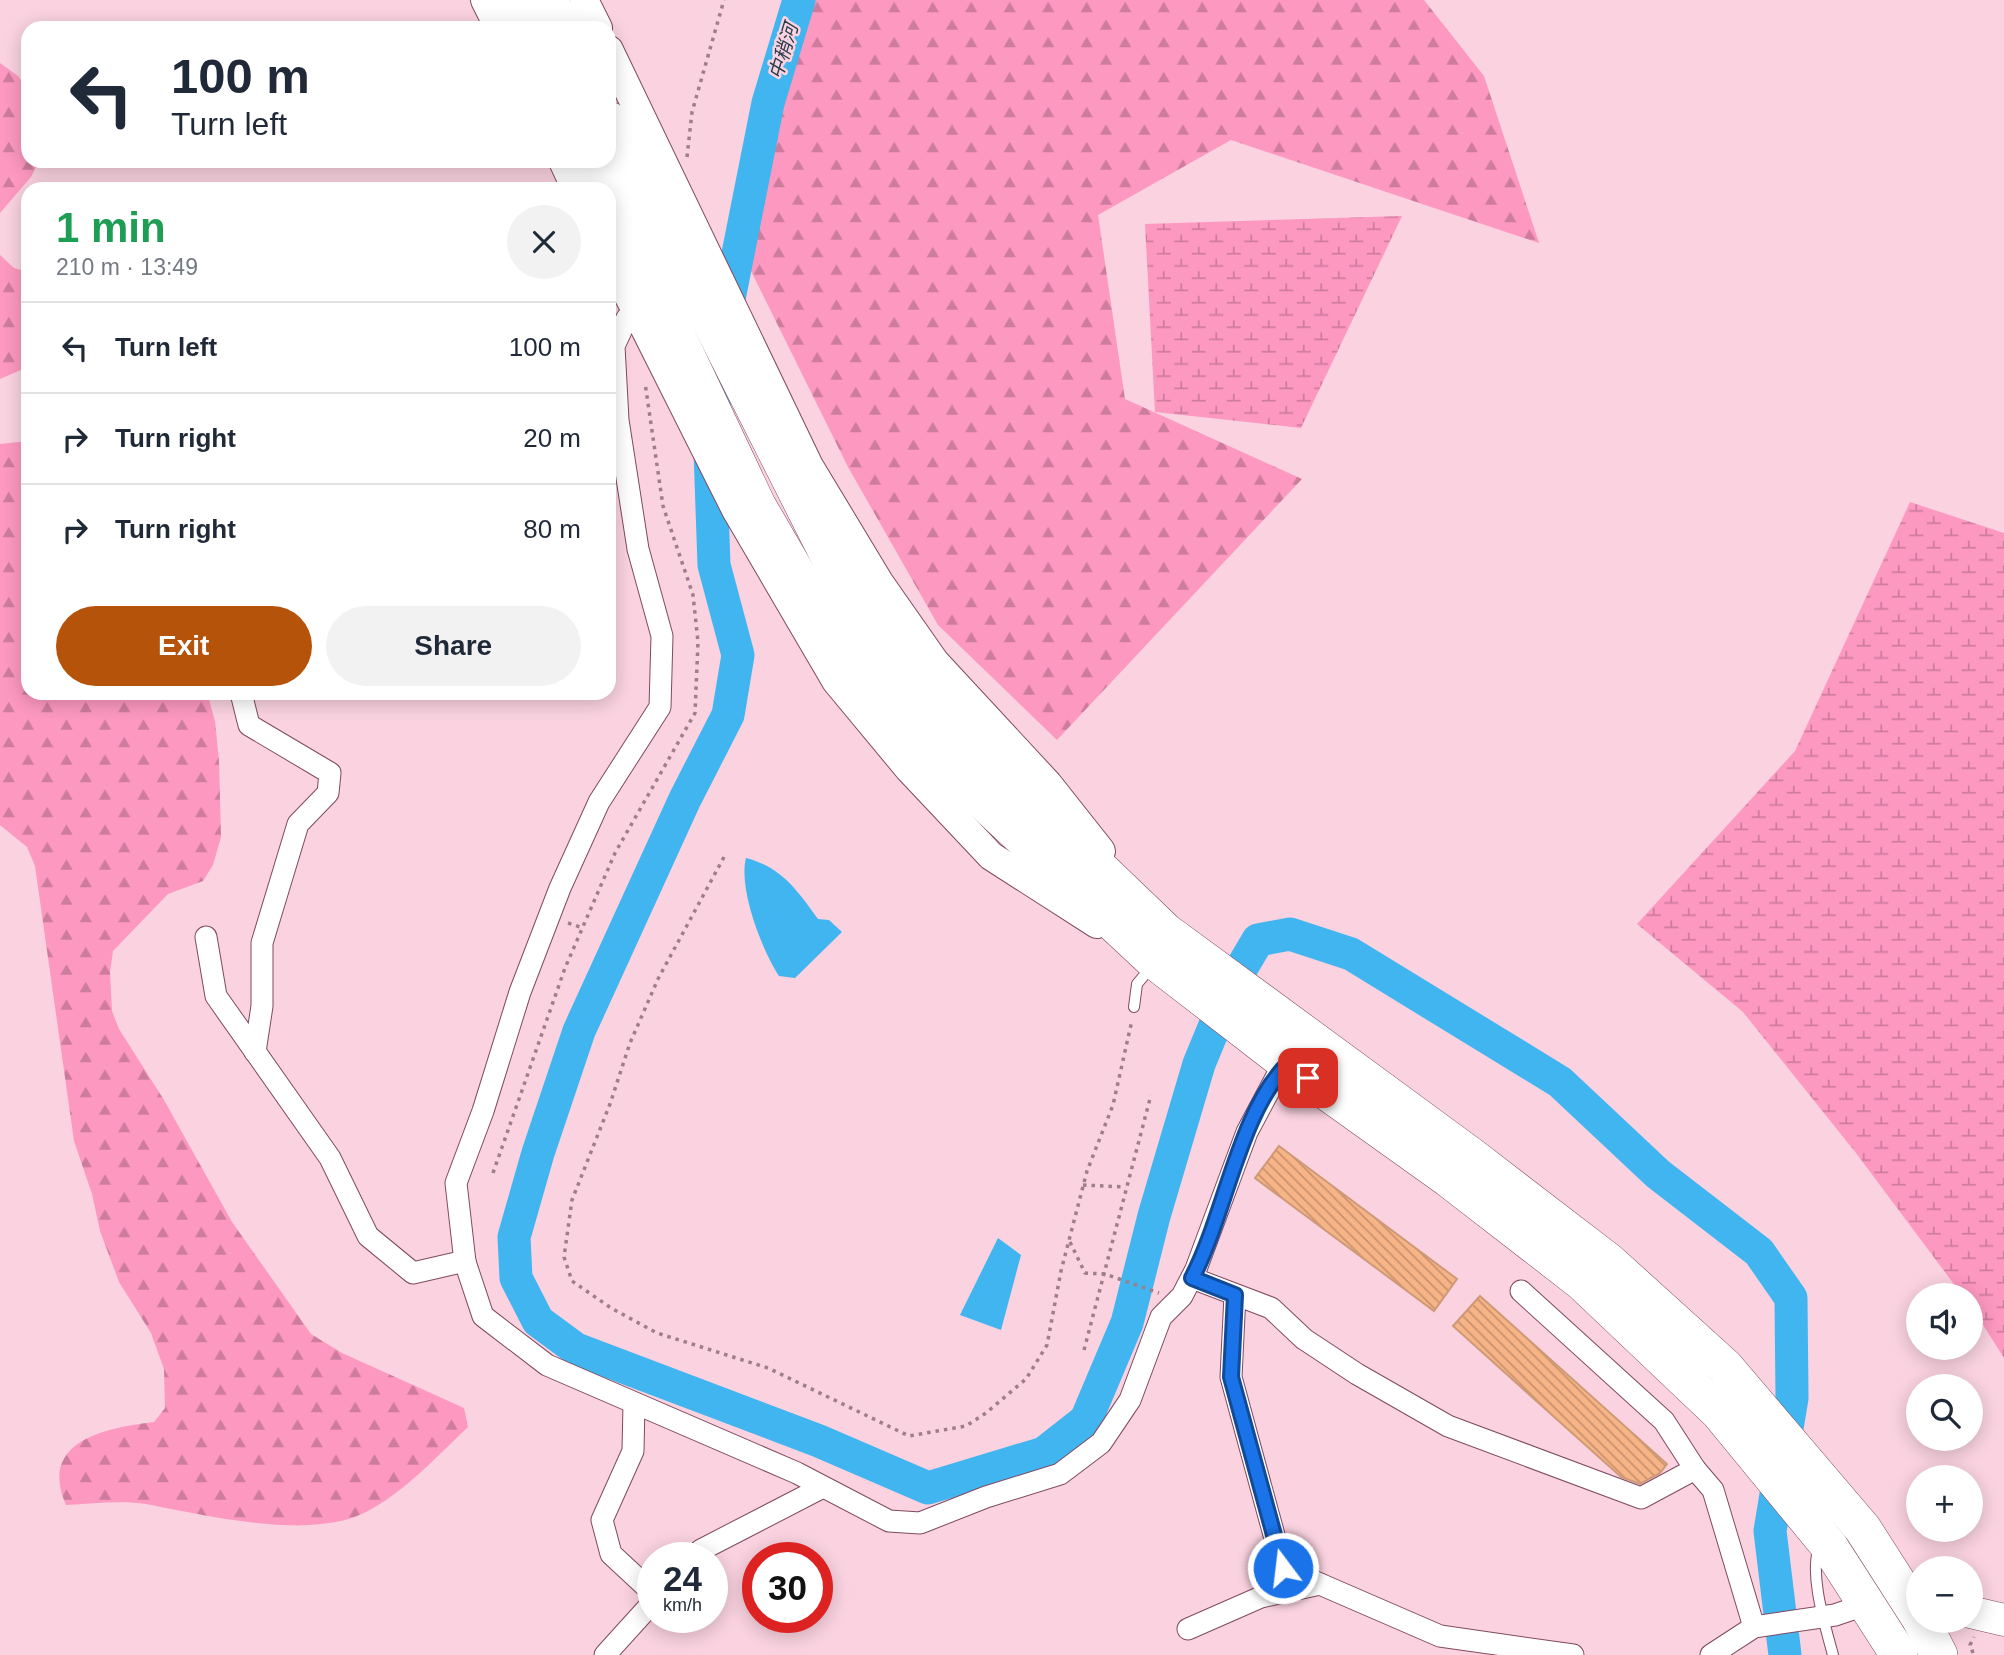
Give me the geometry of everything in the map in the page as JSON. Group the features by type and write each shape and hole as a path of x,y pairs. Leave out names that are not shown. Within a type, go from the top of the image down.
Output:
{"highway":[{"path":"513,0 524,21"},
{"path":"549,0 560,21"},
{"path":"616,140 747,507 871,680 970,789 1158,951 1299,1051 1471,1156 1609,1262 1725,1367 1871,1543 1906,1597"},
{"path":"616,198 647,231 842,582 906,670 1158,951"},
{"path":"1299,1051 1449,1179 1582,1282 1719,1412 1826,1542 1899,1655"},
{"path":"1928,1633 1939,1655"}],"main road":[{"path":"1871,1543 1906,1573"},
{"path":"1983,1615 2004,1620"}],"street":[{"path":"485,0 496,21"},
{"path":"584,0 594,21"},
{"path":"616,83 647,231 636,314 747,507"},
{"path":"647,231 770,383 809,466 879,582 935,662 1048,784 1158,951"},
{"path":"616,342 627,318 636,314"},
{"path":"616,384 618,421 638,549 662,636 660,706 599,802 560,888 520,992 483,1111 456,1184 465,1261 483,1317 547,1366 823,1487 889,1521 920,1523 986,1497 1060,1474 1101,1443 1130,1400 1161,1317 1182,1296 1192,1278 1247,1132 1278,1073 1299,1051"},
{"path":"243,700 249,725 330,773 328,793 298,824 262,943 262,1006 255,1052"},
{"path":"206,937 216,996 330,1158 368,1236 413,1273 465,1261"},
{"path":"1192,1278 1271,1308 1304,1339 1356,1374 1448,1426 1642,1498 1695,1469"},
{"path":"1521,1291 1664,1421 1695,1469 1713,1490 1754,1627"},
{"path":"1235,1295 1231,1377 1283,1568 1440,1636 1573,1655"},
{"path":"634,1404 633,1451 602,1520 611,1554 637,1578"},
{"path":"716,1542 823,1487"},
{"path":"1188,1629 1261,1597 1320,1584"},
{"path":"1711,1655 1754,1627 1823,1617 1867,1604"},
{"path":"605,1655 637,1620"}],"lane":[{"path":"1134,1007 1137,984 1158,951"},
{"path":"1826,1542 1814,1557 1823,1617 1833,1655"}],"path":[{"path":"647,231 692,112 724,0"},
{"path":"724,857 658,979 630,1043 610,1104 572,1200 564,1257 572,1281 611,1308 657,1333 768,1368 909,1436 966,1426 1026,1379 1047,1345 1083,1185 1113,1105 1129,1042 1134,1007"},
{"path":"1084,1350 1151,1095"},
{"path":"1083,1185 1125,1187"},
{"path":"1069,1240 1086,1273 1105,1274 1153,1290"}],"green space":[{"path":"799,0 1424,0 1484,76 1539,243 1231,140 1098,215 1125,399 1302,479 1057,740 938,625 848,467 751,271 768,103"},
{"path":"0,63 21,80 21,168 36,168 27,182 21,182 21,189 0,213"},
{"path":"1402,216 1301,428 1155,412 1145,224"},
{"path":"0,255 14,268 21,270 21,370 0,379"},
{"path":"21,442 21,700 209,700 215,721 221,837 213,865 203,881 168,894 113,951 110,972 112,1011 119,1029 164,1100 232,1222 311,1334 342,1353 464,1408 468,1427 432,1461 380,1504 343,1520 317,1525 288,1525 227,1519 136,1503 66,1505 60,1483 61,1466 69,1452 97,1434 154,1422 165,1408 164,1369 151,1333 119,1282 100,1231 92,1194 74,1141 35,866 27,847 0,825 0,444"},
{"path":"1910,502 2004,533 2004,1358 1983,1325 1983,1283 1953,1283 1856,1153 1743,1012 1637,924 1795,751"}],"water":[{"path":"746,858 779,874 795,889 818,919 829,920 842,932 795,978 779,976 759,935 745,885"},
{"path":"998,1238 1021,1255 1001,1330 960,1315"}],"building":[{"path":"1279,1146 1457,1279 1434,1311 1255,1178"},
{"path":"1480,1296 1667,1464 1660,1473 1640,1484 1621,1477 1453,1326"}],"waterway":[{"name":"中稍河","path":"799,0 768,103 719,349 710,451 714,565 738,655 728,715 685,799 579,1031 538,1153 514,1237 516,1278 538,1321 576,1349 819,1441 928,1488 1044,1453 1086,1420 1127,1323 1154,1216 1199,1064 1232,984 1258,940 1290,934 1351,954 1560,1082 1658,1174 1759,1252 1791,1298 1792,1398 1770,1531 1785,1655"}],"route":[{"path":"1283,1568 1231,1377 1235,1295 1192,1278 1247,1132 1278,1073 1288,1064 1308,1078"}]}
